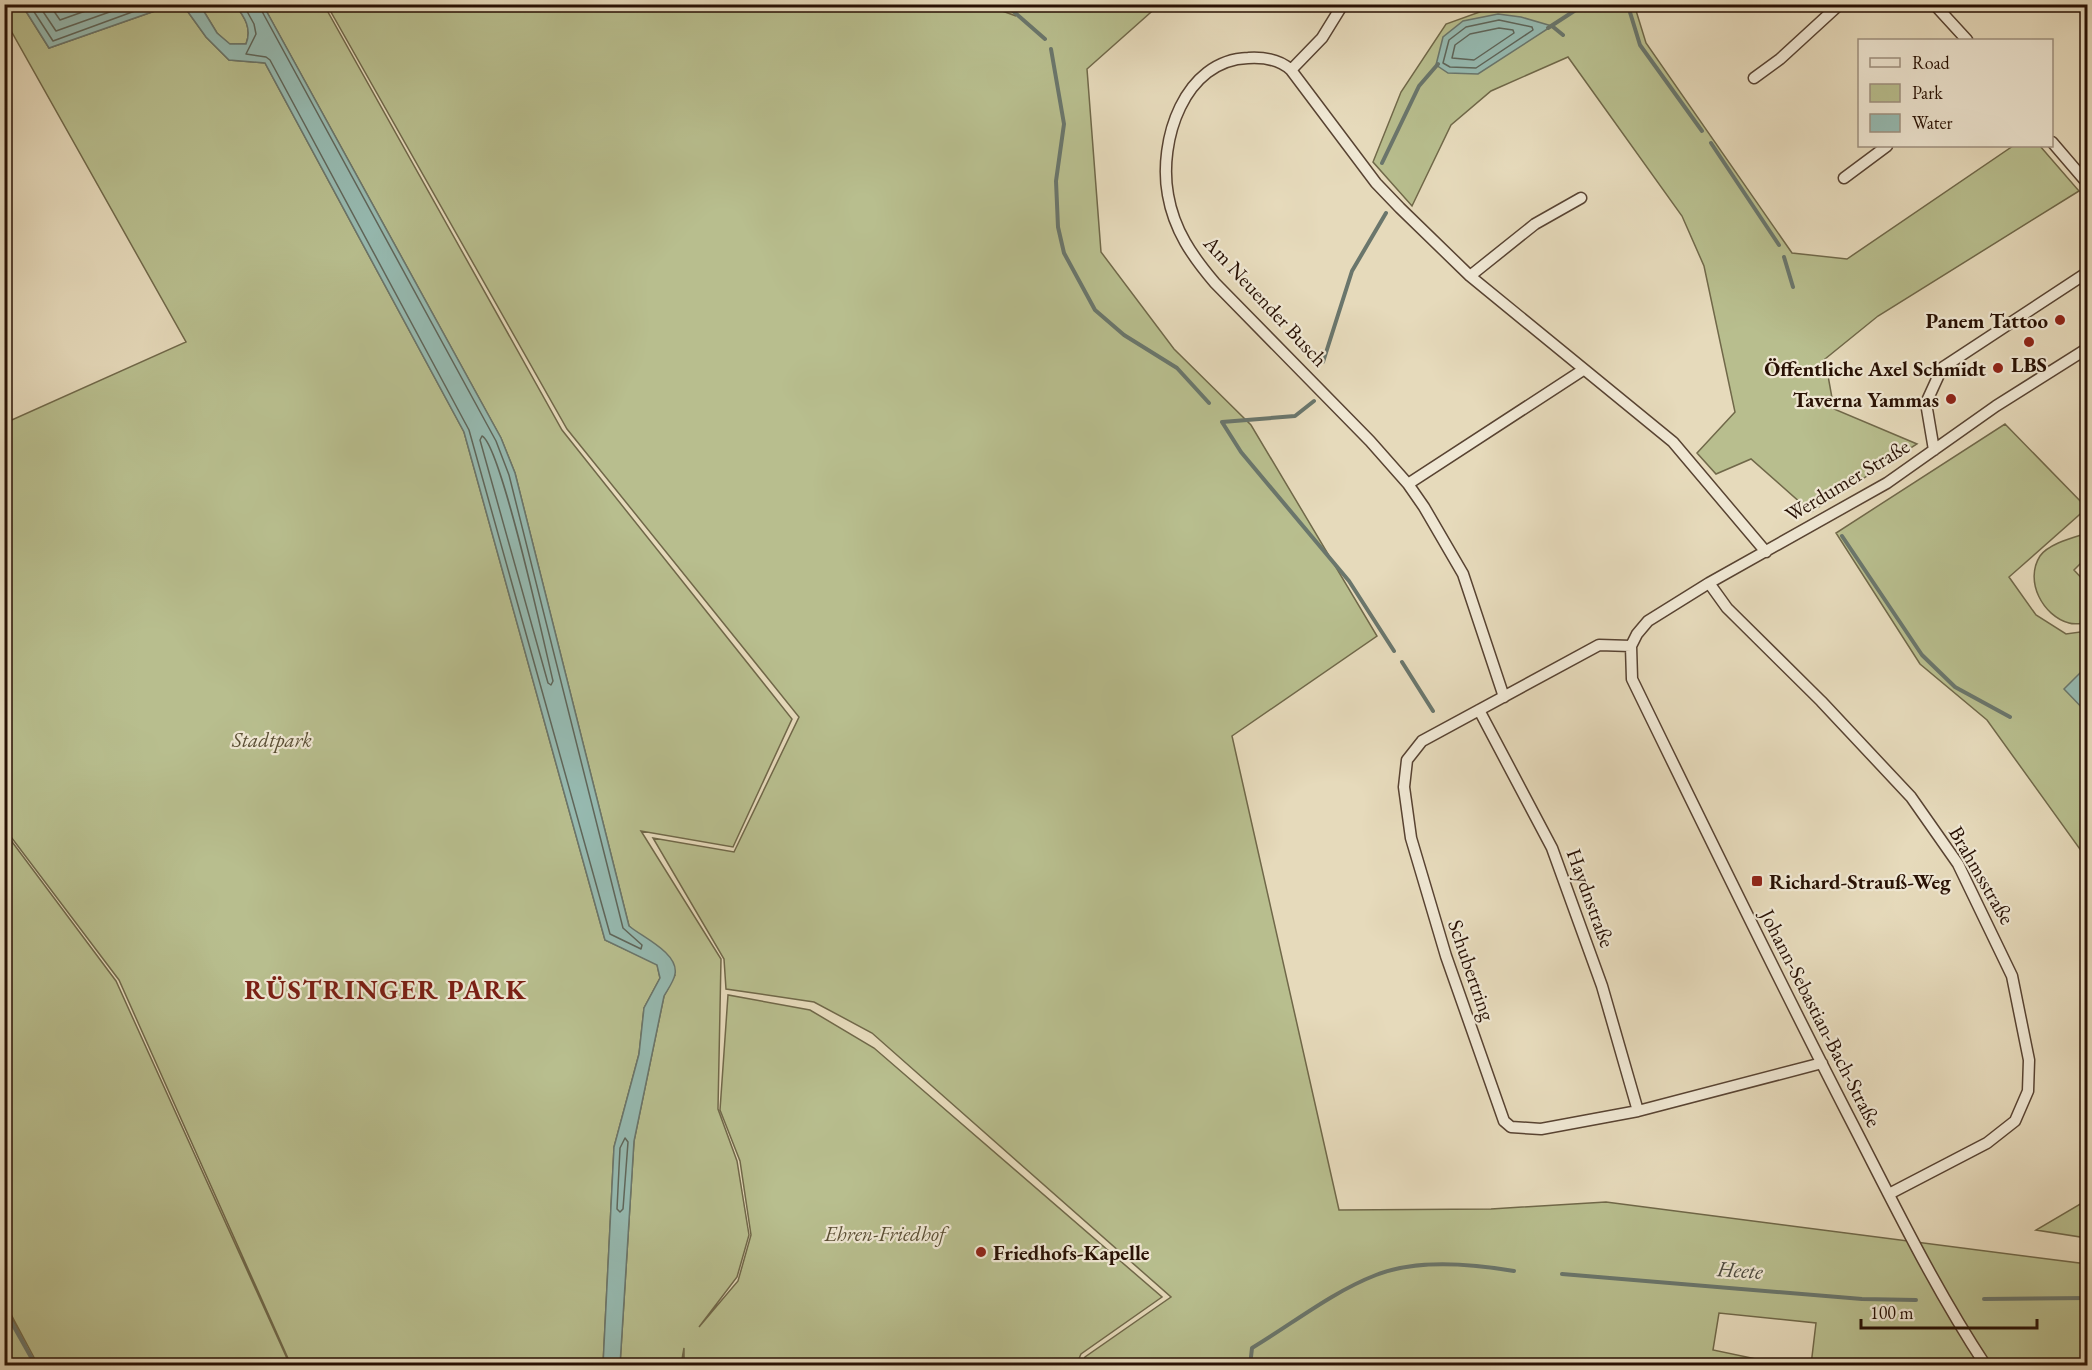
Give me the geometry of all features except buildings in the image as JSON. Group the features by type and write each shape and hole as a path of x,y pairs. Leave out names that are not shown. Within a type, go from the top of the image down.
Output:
{"street":[{"path":"1291,70 1322,38 1343,4"},
{"path":"1754,78 1780,59 1840,4"},
{"path":"1934,4 1966,39"},
{"name":"Am Neuender Busch","path":"1504,697 1463,574 1441,533 1408,484 1194,258 1173,216 1168,194 1168,149 1173,128 1188,91 1214,66 1229,60 1261,57 1285,64 1376,183 1470,276 1673,442 1766,552"},
{"path":"2053,143 2088,184"},
{"path":"1844,178 1886,147"},
{"path":"1470,276 1534,224 1581,198"},
{"path":"1934,450 1926,403 1942,368 2088,272"},
{"name":"Werdumer Straße","path":"1631,646 1636,634 1648,621 1709,582 1887,483 2088,348"},
{"path":"1408,484 1583,370"},
{"name":"Brahmsstraße","path":"1709,582 1727,608 1821,701 1911,797 1958,864 2012,976 2029,1060 2028,1091 2015,1121 1987,1143 1889,1194"},
{"name":"Schubertring","path":"1631,646 1599,645 1422,741 1407,760 1404,787 1411,838 1430,904 1504,1121 1511,1127 1541,1129 1638,1111 1822,1063"},
{"name":"Johann-Sebastian-Bach-Straße","path":"1631,646 1632,679 1747,916 1955,1319 1986,1365"},
{"name":"Haydnstraße","path":"1479,710 1559,868 1602,986 1638,1111"}],"green space":[{"path":"983,4 1016,16 986,5 1159,5 1087,69 1101,252 1174,349 1251,425 1377,636 1232,736 1339,1210 1491,1209 1606,1202 2087,1264 2087,1365 1811,1365 1816,1323 1719,1313 1713,1350 1785,1365 1081,1365 1085,1357 1171,1297 872,1033 814,1002 726,989 724,959 653,838 734,852 799,717 567,429 327,5"},
{"path":"1634,4 1646,43 1792,253 1847,259 2012,147 2041,147 2079,191 1878,316 1825,359 1834,409 1917,444 1811,512 1751,459 1716,474 1697,453 1735,412 1704,266 1682,216 1568,57 1491,91 1451,125 1412,206 1373,162 1401,92 1446,24 1499,5"},
{"name":"Stadtpark","path":"5,5 22,5 49,48 172,5 183,5 206,37 229,60 265,63 464,432 605,940 657,964 660,978 644,1008 639,1054 614,1147 603,1365 291,1365 119,980 5,829 5,423 186,342 5,20"},
{"path":"200,5 235,5 246,23 248,39 246,44 229,44 217,33"},
{"name":"Ehren-Friedhof","path":"263,5 324,5 562,430 792,719 733,847 641,831 721,959 718,1109 737,1161 749,1235 737,1277 699,1327 738,1281 751,1235 740,1161 720,1110 728,995 810,1010 874,1048 1162,1297 1081,1354 1076,1365 684,1366 684,1348 681,1365 620,1365 634,1141 664,996 675,975 629,926 515,473 501,438"},
{"path":"2005,424 2087,508 2009,577 2036,615 2066,634 2087,631 2087,859 1987,720 1920,664 1836,533"},
{"path":"2081,535 2087,542 2087,557 2074,570 2087,584 2087,623 2074,624 2060,619 2044,605 2035,586 2034,576 2040,556 2044,552 2059,543"},
{"path":"4,831 116,981 290,1365 38,1365 5,1303"},
{"path":"2087,1200 2087,1238 2036,1230"},
{"path":"5,1306 36,1365 5,1365"}],"water":[{"path":"22,5 172,5 49,48"},
{"path":"183,5 200,5 217,33 230,44 246,44 248,33 246,23 235,5 263,5 501,438 515,473 629,926 666,952 675,966 675,974 664,996 634,1141 620,1365 603,1365 614,1147 639,1054 644,1008 660,978 657,965 605,940 464,432 265,63 229,60 206,37"},
{"path":"1498,14 1521,17 1552,26 1478,74 1448,73 1436,65 1443,37 1463,21"},
{"path":"2087,666 2087,713 2064,689"}],"waterway":[{"path":"1005,4 1045,39"},
{"path":"1548,28 1585,4"},
{"path":"1629,9 1640,45 1702,131"},
{"path":"1552,26 1563,35"},
{"path":"1051,49 1064,124 1056,181 1058,227 1064,253 1095,310 1124,335 1177,368 1209,403"},
{"path":"1382,163 1419,86 1438,64"},
{"path":"1711,143 1779,245"},
{"path":"1323,362 1352,271 1386,213"},
{"path":"1784,257 1793,287"},
{"path":"1314,401 1295,416 1222,422 1241,452 1349,581 1394,651"},
{"path":"1842,536 1922,655 1955,687 2010,717"},
{"path":"1402,662 1433,711"},
{"name":"Heete","path":"1250,1366 1252,1348 1328,1299 1376,1275 1409,1267 1445,1264 1514,1271"},
{"name":"Heete","path":"1562,1274 1862,1299 1916,1300"},
{"name":"Heete","path":"1984,1299 2088,1298"},
{"path":"4,1309 36,1366"}],"place":[{"name":"Panem Tattoo","path":"2060,320"},
{"name":"LBS","path":"2029,342"},
{"name":"Öffentliche Axel Schmidt","path":"1998,368"},
{"name":"Taverna Yammas","path":"1951,399"},
{"name":"Richard-Strauß-Weg","path":"1757,881"},
{"name":"Friedhofs-Kapelle","path":"981,1252"}],"district":[{"name":"RÜSTRINGER PARK","path":"386,989"}]}
